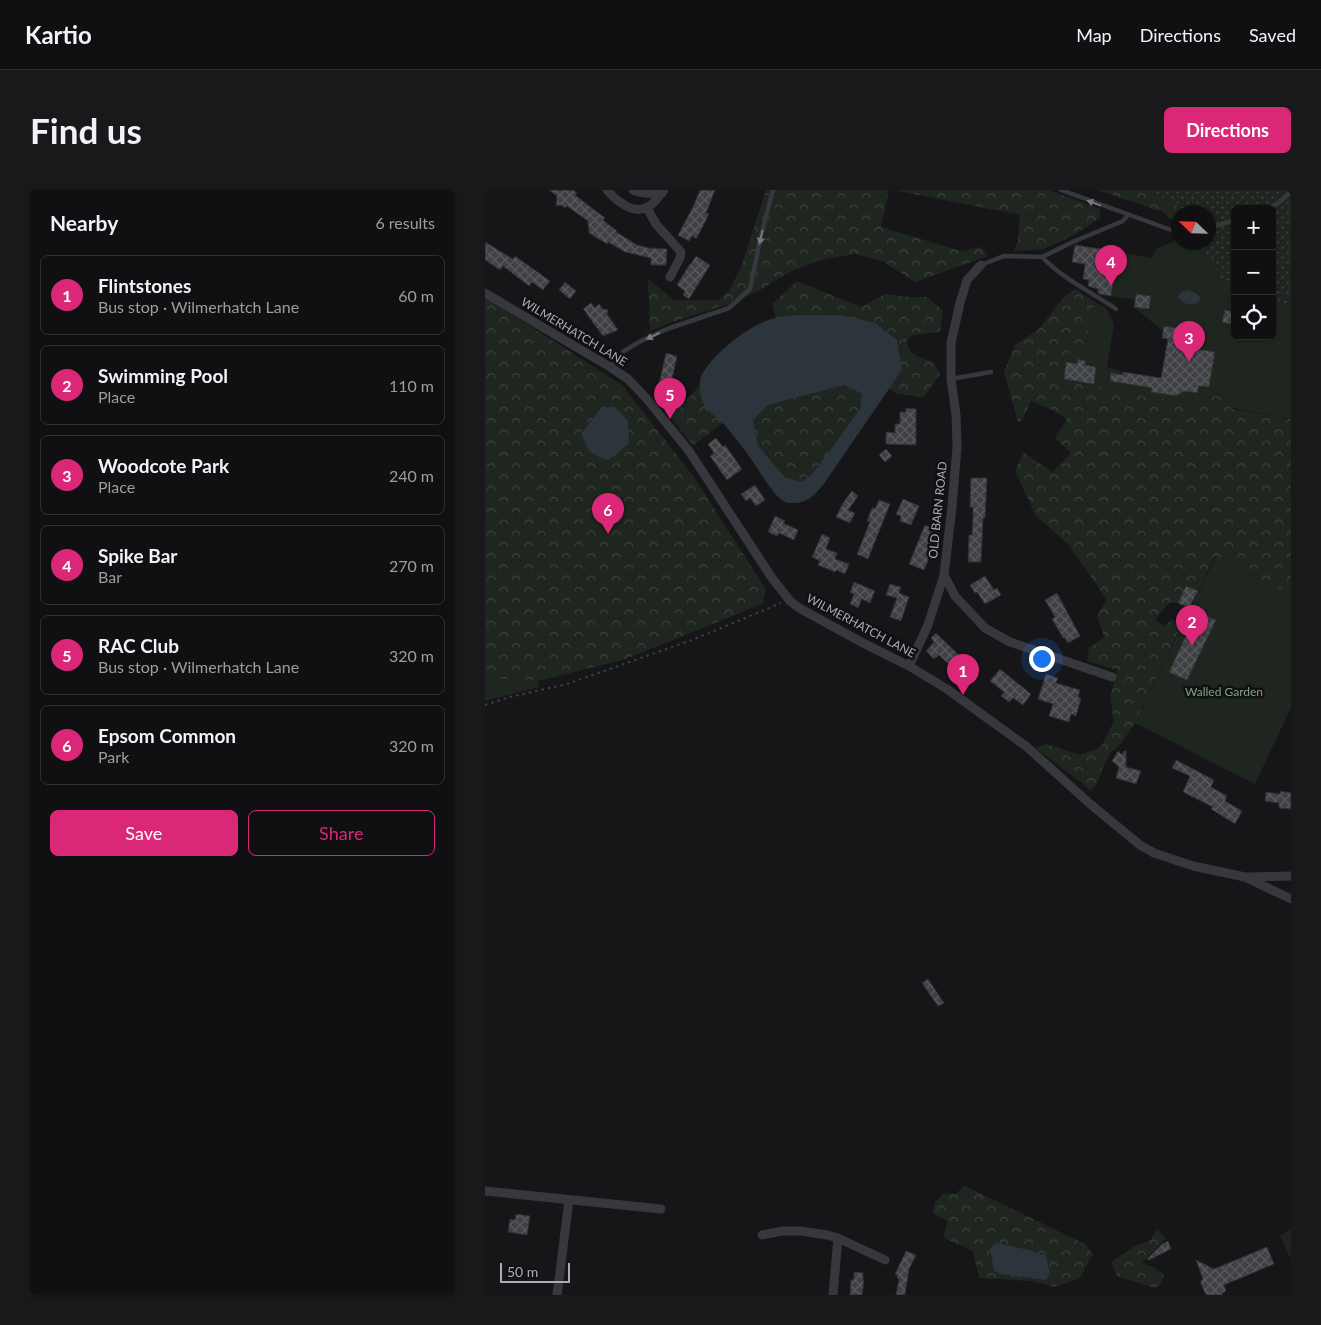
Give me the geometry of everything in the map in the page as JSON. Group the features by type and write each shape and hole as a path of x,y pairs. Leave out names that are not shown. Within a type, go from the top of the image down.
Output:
{"street":[{"path":"607,190 626,206 637,210 647,208 663,191"},
{"path":"633,190 649,194 663,191"},
{"path":"647,208 655,224 681,252 680,258 670,277"},
{"name":"OLD BARN ROAD","path":"909,666 928,625 943,575 957,448 956,415 951,379 951,343 967,280 981,265"},
{"name":"WILMERHATCH LANE","path":"485,293 628,379 689,451 772,578 799,608 909,666 947,689 1027,748 1140,845 1154,853 1193,866 1245,877 1291,899"},
{"name":"OLD BARN ROAD","path":"943,575 955,596 985,628 1010,642 1112,677"},
{"path":"1245,877 1291,876"},
{"path":"485,1191 661,1209"},
{"path":"557,1295 569,1200"},
{"path":"762,1236 782,1231 827,1235 838,1238 885,1260"},
{"path":"833,1295 838,1238"}],"lane":[{"path":"610,367 624,351 641,341 667,328 729,308 750,288 773,190"},
{"path":"1061,190 1171,230"},
{"path":"1275,205 1291,192"},
{"path":"981,265 1004,256 1043,257 1123,221 1128,215"},
{"path":"1216,226 1231,221"},
{"path":"1043,257 1053,269 1115,309"},
{"path":"951,379 991,372"}],"path":[{"path":"1221,276 1231,281"},
{"path":"1276,299 1291,304"},
{"path":"485,705 510,697 567,684 691,640 780,603 791,601"}],"shaded area":[{"path":"1187,290 1196,293 1200,297 1199,302 1187,304 1180,300 1178,297 1181,292"},
{"path":"841,315 875,323 897,340 902,370 820,489 802,502 786,503 765,480 725,425 704,406 700,394 700,380 713,359 733,341 756,326 784,316","holes":["845,385 862,394 860,409 813,473 802,482 785,477 758,445 753,420 768,405"]},
{"path":"614,406 628,421 629,443 608,460 597,456 588,449 582,434 599,410"},
{"path":"1291,1229 1291,1260 1280,1236"},
{"path":"996,1243 1029,1250 1046,1256 1050,1273 1046,1280 1001,1274 994,1271 990,1248"}],"green space":[{"path":"766,190 889,190 881,227 961,251 981,247 988,256 915,282 882,261 854,254 816,261 790,272 758,291 726,305 672,322 642,335 650,330 648,279 674,300 718,300 729,291 741,267"},
{"path":"893,190 1049,190 1100,209 1100,218 1074,235 1044,249 1014,251 1018,240 1020,215"},
{"path":"1097,190 1144,190 1176,205 1171,205 1171,219 1163,212"},
{"path":"1144,190 1291,190 1291,299 1276,294 1276,205 1231,205 1231,276 1218,268 1201,250 1216,250 1216,205 1176,205"},
{"path":"1171,242 1171,250 1201,250 1214,264 1231,276 1231,340 1276,340 1276,294 1291,299 1291,419 1232,408 1222,394 1189,403 1059,380 1061,361 1069,356 1070,347 1085,347 1095,302 1106,308 1114,324 1107,367 1123,372 1161,378 1168,339 1162,338 1163,331 1134,307 1135,300 1111,296 1119,252 1152,258 1156,249"},
{"path":"797,281 861,307 885,294 927,297 943,311 940,332 912,335 906,342 912,354 934,363 940,374 924,397 898,394 889,389 902,370 841,315 776,318 772,304"},
{"path":"1075,289 1095,302 1085,348 1069,356 1189,403 1222,394 1232,409 1291,419 1291,594 1214,557 1198,591 1186,586 1178,603 1169,603 1155,619 1164,626 1172,620 1182,624 1135,723 1119,746 1111,752 1097,784 1090,791 1081,782 1035,748 1046,744 1080,755 1101,747 1114,721 1110,697 1117,670 1087,661 1089,648 1104,637 1097,615 1107,600 1068,544 1036,516 1015,471 1023,452 1052,472 1071,453 1055,438 1067,419 1031,401 1022,421 1018,422 1004,372 1015,345 1038,330 1063,298"},
{"path":"485,297 622,385 694,477 766,590 762,604 626,659 538,681 485,679"},
{"path":"846,385 862,394 860,409 813,473 802,482 785,477 758,445 752,420 768,405"},
{"path":"699,386 704,405 723,423 693,446 666,411 683,404"},
{"name":"Walled Garden","path":"1215,557 1291,594 1291,708 1255,784 1135,723"},
{"path":"485,679 538,681 539,687 485,701"},
{"path":"965,1186 1085,1244 1093,1254 1080,1278 1055,1287 1031,1281 979,1278 973,1251 944,1238 947,1221 933,1213 935,1202 944,1193 955,1194"},
{"path":"1157,1229 1166,1238 1142,1263 1164,1274 1160,1285 1155,1288 1117,1276 1111,1262 1135,1246 1151,1240"}],"building":[{"path":"549,190 573,190 577,193 575,195 605,218 603,220 616,232 637,245 667,249 666,265 651,265 651,258 625,252 589,233 588,221 567,206 565,208 561,205 556,206 557,196"},
{"path":"700,190 715,190 706,213 709,214 700,232 696,239 692,236 689,241 678,235"},
{"path":"485,242 513,259 515,256 550,281 543,290 532,282 529,286 503,266 500,270 485,260"},
{"path":"1075,245 1119,252 1111,296 1098,293 1098,289 1088,286 1089,280 1083,279 1085,264 1072,262"},
{"path":"696,256 710,265 689,299 683,295 685,291 677,285"},
{"path":"565,282 576,291 570,299 559,290"},
{"path":"1136,294 1151,296 1149,309 1134,307"},
{"path":"591,303 595,308 599,304 603,309 608,310 607,314 618,330 603,336 583,309"},
{"path":"1225,310 1231,311 1231,324 1222,322"},
{"path":"1164,326 1200,332 1197,349 1215,352 1209,387 1199,386 1197,393 1184,391 1176,396 1151,392 1152,388 1110,381 1111,373 1123,375 1123,372 1161,378 1168,339 1162,338"},
{"path":"666,353 677,356 671,384 681,386 677,402 656,398"},
{"path":"1078,359 1085,361 1085,365 1096,367 1094,384 1064,379 1066,362 1077,364"},
{"path":"906,408 916,409 916,445 886,444 886,432 895,433 895,424 900,424 900,412 906,412"},
{"path":"716,438 723,447 725,445 742,469 727,480 710,456 714,453 708,444"},
{"path":"886,449 892,456 885,462 879,455"},
{"path":"971,478 987,478 981,562 968,562 969,535 972,535 973,518 973,507 970,507"},
{"path":"755,485 765,500 756,506 750,498 746,501 741,494"},
{"path":"852,491 858,496 848,510 855,513 850,523 836,517"},
{"path":"903,499 919,506 911,525 900,521 901,516 896,514"},
{"path":"879,500 890,504 868,559 857,554 870,522 867,521 872,508 875,509"},
{"path":"775,516 785,521 783,523 798,530 794,540 779,533 777,536 768,532"},
{"path":"925,525 940,531 924,570 909,564"},
{"path":"822,534 830,538 826,549 837,553 835,559 849,564 845,574 818,565 820,561 812,557"},
{"path":"985,576 994,590 997,588 1001,595 985,604 970,585"},
{"path":"854,582 875,591 870,603 862,599 858,608 850,604 854,594 850,592"},
{"path":"890,584 901,587 899,593 909,597 901,621 890,617 897,598 886,595"},
{"path":"1186,586 1198,591 1189,608 1178,603"},
{"path":"1057,593 1080,636 1068,643 1052,619 1055,617 1045,600"},
{"path":"1197,612 1216,620 1187,680 1169,672"},
{"path":"936,633 964,660 955,670 939,655 934,659 926,651 934,642 931,638"},
{"path":"1000,669 1031,694 1023,705 1013,698 1009,702 1001,696 1004,692 990,681"},
{"path":"1046,674 1058,678 1056,683 1080,690 1078,697 1081,698 1076,716 1071,714 1069,722 1049,716 1053,704 1038,699"},
{"path":"1118,751 1122,755 1126,751 1126,767 1141,771 1136,784 1116,778 1119,767 1112,761"},
{"path":"1176,760 1214,780 1211,787 1227,796 1225,801 1242,811 1235,824 1211,809 1213,807 1183,792 1190,776 1172,768"},
{"path":"1281,791 1291,793 1291,809 1279,808 1279,803 1265,801 1266,792 1280,794"},
{"path":"928,979 944,1003 938,1006 922,983"},
{"path":"516,1214 530,1216 527,1235 508,1232 510,1219 515,1220"},
{"path":"1168,1241 1171,1249 1149,1260 1147,1259 1162,1244"},
{"path":"1267,1247 1274,1264 1224,1285 1226,1291 1222,1295 1206,1295 1201,1284 1203,1279 1196,1260 1214,1269"},
{"path":"906,1251 916,1255 909,1269 905,1295 896,1295 899,1279 895,1274"},
{"path":"854,1272 863,1273 862,1295 850,1295 851,1280 854,1280"}],"place":[{"name":"Spike Bar","path":"1111,286"},
{"name":"Woodcote Park","path":"1189,362"},
{"name":"RAC Club","path":"670,419"},
{"name":"Epsom Common","path":"608,534"},
{"name":"Swimming Pool","path":"1192,646"},
{"name":"Flintstones","path":"963,695"}]}
